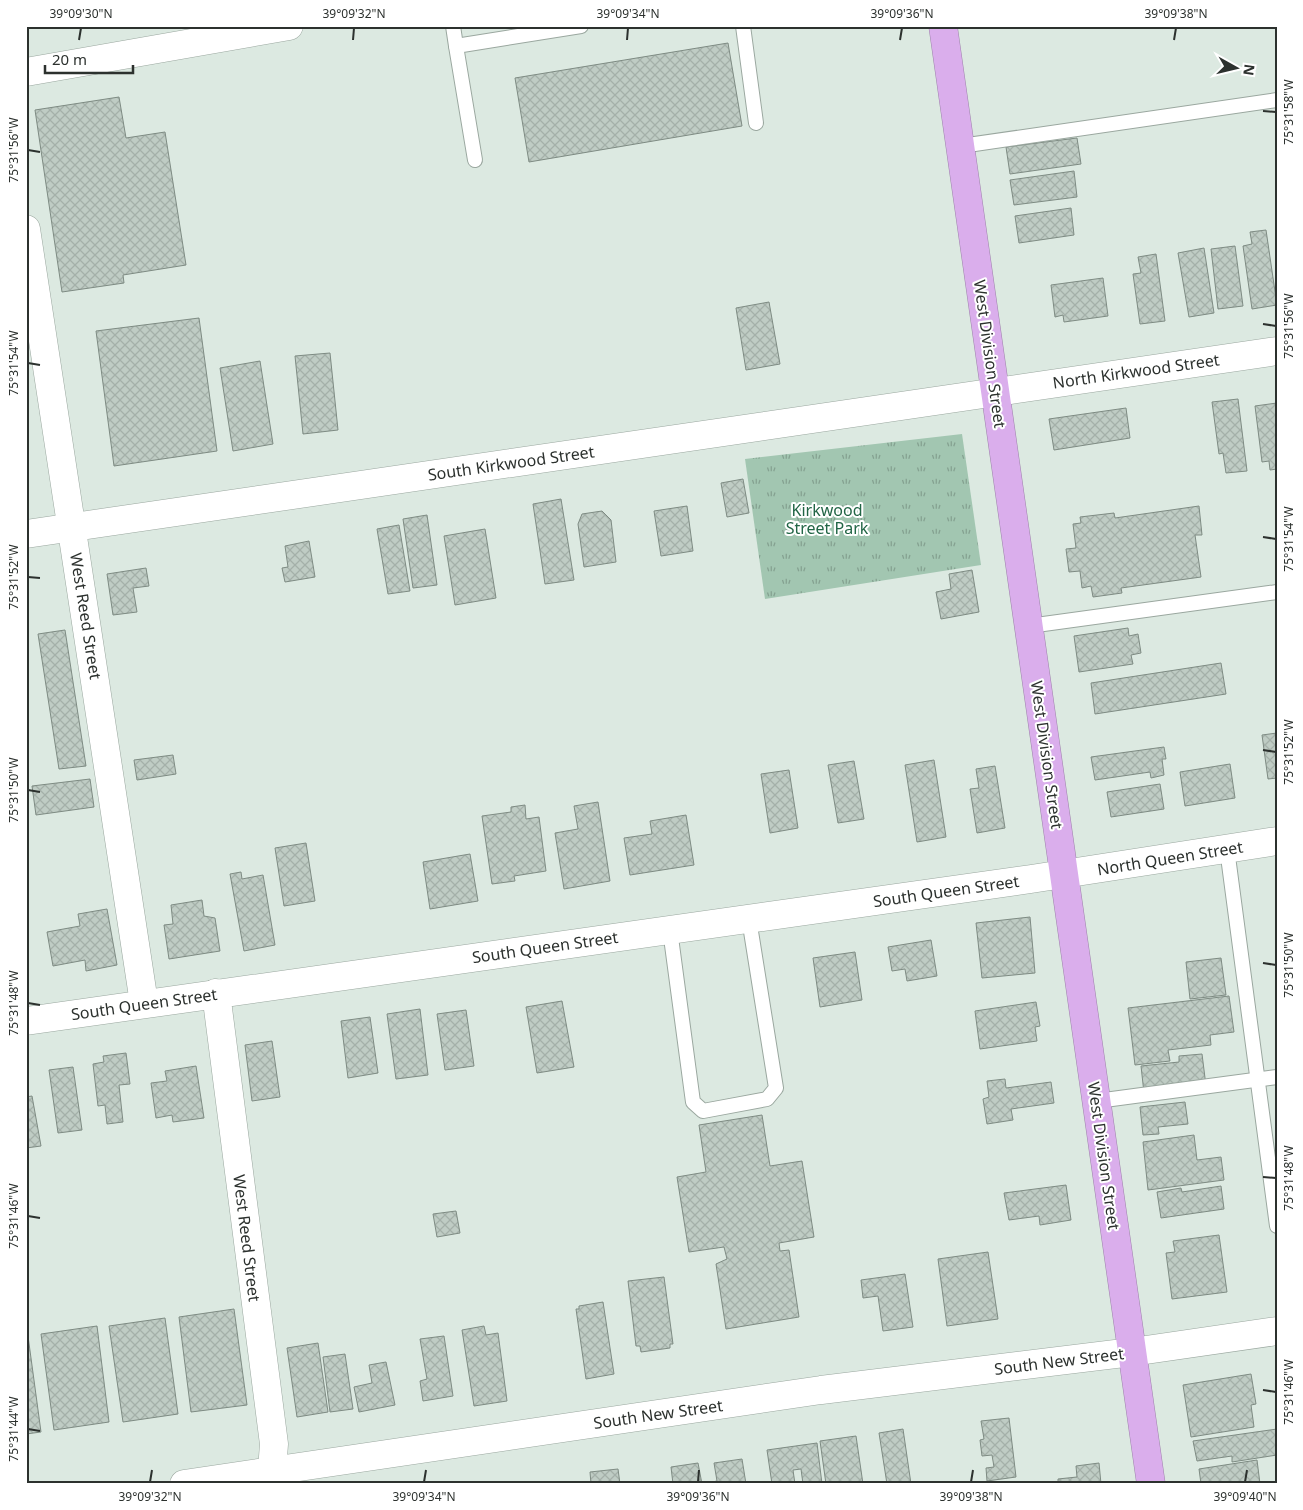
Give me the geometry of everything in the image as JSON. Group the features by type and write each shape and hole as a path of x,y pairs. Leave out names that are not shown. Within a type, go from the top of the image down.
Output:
{"highway":[{"name":"West Division Street","path":"943,26 1151,1484"}],"street":[{"path":"26,72 289,26"},
{"name":"West Reed Street","path":"26,229 144,1003"},
{"name":"North Kirkwood Street","path":"995,392 1277,351"},
{"name":"South Kirkwood Street","path":"26,534 995,392"},
{"name":"North Queen Street","path":"1064,875 1277,841"},
{"name":"South Queen Street","path":"26,1021 1064,875"},
{"name":"West Reed Street","path":"216,993 274,1444 272,1477"},
{"name":"South New Street","path":"184,1484 272,1477 821,1390 1132,1352 1277,1331"}],"lane":[{"path":"454,26 475,160"},
{"path":"456,46 581,26"},
{"path":"743,26 756,123"},
{"path":"961,146 1277,100"},
{"path":"1029,626 1277,592"},
{"path":"1227,849 1277,1226"},
{"path":"670,930 693,1102 703,1111 767,1099 776,1088 749,919"},
{"path":"1097,1101 1277,1077"}],"green space":[{"name":"Kirkwood Street Park","path":"962,434 981,565 765,599 745,459"}],"building":[{"path":"728,43 742,126 529,162 515,78"},
{"path":"119,97 126,138 165,132 186,265 123,275 124,283 62,292 35,110"},
{"path":"1077,138 1081,164 1010,174 1006,147"},
{"path":"1074,171 1077,197 1014,205 1010,180"},
{"path":"1071,208 1074,235 1019,243 1015,216"},
{"path":"1266,230 1277,305 1252,309 1243,246 1252,244 1250,232"},
{"path":"1235,246 1243,306 1218,309 1211,249"},
{"path":"1204,248 1214,313 1189,317 1178,253"},
{"path":"1156,254 1165,321 1140,324 1133,274 1141,273 1138,257"},
{"path":"1103,278 1108,316 1064,322 1063,315 1055,317 1051,285"},
{"path":"769,302 780,364 746,370 736,308"},
{"path":"199,318 217,451 114,466 96,331"},
{"path":"330,353 338,430 303,434 295,356"},
{"path":"260,361 273,444 233,451 220,368"},
{"path":"1238,399 1247,471 1226,473 1223,453 1219,454 1212,402"},
{"path":"1277,403 1277,469 1270,470 1269,461 1262,462 1255,406"},
{"path":"1126,408 1130,438 1054,450 1049,419"},
{"path":"743,479 749,513 727,517 721,483"},
{"path":"561,499 574,580 545,584 533,504"},
{"path":"687,506 693,551 661,556 654,511"},
{"path":"1199,506 1202,535 1195,535 1201,577 1121,588 1122,593 1093,597 1091,586 1082,588 1080,571 1069,572 1066,549 1076,548 1073,524 1081,523 1080,517 1114,513 1115,518"},
{"path":"602,511 611,520 616,562 584,567 578,524 582,514"},
{"path":"427,515 437,585 413,588 403,519"},
{"path":"399,525 410,591 388,594 377,529"},
{"path":"485,529 496,598 455,605 444,536"},
{"path":"309,541 315,577 285,582 282,568 288,567 285,546"},
{"path":"146,568 149,586 133,588 137,612 113,615 107,574"},
{"path":"972,570 979,612 941,619 936,592 951,589 949,574"},
{"path":"1128,628 1129,636 1138,634 1141,653 1131,655 1133,664 1079,672 1074,636"},
{"path":"65,630 86,766 59,769 38,634"},
{"path":"1221,663 1226,694 1095,714 1091,683"},
{"path":"1277,733 1277,778 1268,779 1262,735"},
{"path":"1164,747 1166,759 1162,759 1164,775 1151,778 1150,772 1095,780 1091,757"},
{"path":"173,755 176,774 137,780 134,760"},
{"path":"934,760 946,837 917,842 905,765"},
{"path":"854,761 864,819 838,823 828,765"},
{"path":"1230,764 1235,798 1185,806 1180,772"},
{"path":"995,766 1005,828 977,833 970,789 979,788 976,769"},
{"path":"789,770 798,828 770,833 761,774"},
{"path":"90,779 94,807 36,815 32,786"},
{"path":"1160,784 1164,809 1111,817 1107,792"},
{"path":"598,802 610,881 564,889 555,833 578,829 574,806"},
{"path":"525,805 526,819 539,817 546,871 514,876 515,881 492,884 482,816 511,812 511,807"},
{"path":"686,815 694,865 630,875 624,838 652,834 650,821"},
{"path":"306,843 315,901 284,906 275,848"},
{"path":"470,854 478,901 430,909 423,862"},
{"path":"241,872 242,879 263,875 275,945 244,951 230,874"},
{"path":"202,900 204,916 215,918 220,951 169,959 164,925 173,924 171,905"},
{"path":"107,909 117,965 86,971 85,960 53,966 47,932 80,926 78,914"},
{"path":"1030,917 1035,973 982,978 976,923"},
{"path":"931,940 937,976 907,981 905,969 892,971 888,947"},
{"path":"855,952 862,1000 820,1007 813,958"},
{"path":"1221,958 1226,995 1190,999 1186,962"},
{"path":"1229,996 1234,1032 1210,1035 1211,1045 1168,1050 1170,1061 1135,1065 1128,1008"},
{"path":"562,1001 574,1067 537,1073 526,1007"},
{"path":"1036,1002 1040,1026 1035,1027 1037,1041 980,1049 975,1011"},
{"path":"420,1009 428,1075 396,1079 387,1014"},
{"path":"466,1010 474,1066 445,1070 437,1014"},
{"path":"370,1017 378,1073 348,1078 341,1021"},
{"path":"272,1041 280,1097 252,1101 245,1045"},
{"path":"126,1053 130,1084 119,1085 123,1122 107,1124 105,1105 98,1106 93,1064 104,1062 103,1056"},
{"path":"1202,1054 1206,1086 1144,1093 1141,1066 1179,1062 1179,1056"},
{"path":"196,1066 204,1118 173,1122 172,1115 156,1118 151,1083 167,1081 165,1071"},
{"path":"73,1067 82,1130 58,1133 49,1070"},
{"path":"1005,1079 1006,1088 1051,1082 1054,1103 1011,1109 1013,1120 987,1124 983,1099 989,1097 987,1081"},
{"path":"32,1096 41,1146 26,1148 26,1097"},
{"path":"1185,1102 1188,1124 1158,1127 1159,1134 1143,1135 1140,1107"},
{"path":"762,1115 770,1166 802,1161 814,1237 779,1243 780,1251 789,1250 799,1317 726,1329 716,1264 727,1259 724,1247 689,1252 677,1177 706,1172 699,1125"},
{"path":"1194,1135 1197,1160 1221,1157 1224,1180 1148,1190 1143,1142"},
{"path":"1066,1185 1071,1220 1040,1225 1039,1216 1009,1220 1004,1193"},
{"path":"1221,1186 1224,1209 1161,1218 1157,1192 1181,1188 1182,1192"},
{"path":"456,1211 460,1233 437,1237 433,1214"},
{"path":"1219,1235 1227,1292 1172,1299 1166,1253 1175,1252 1173,1241"},
{"path":"988,1252 998,1319 947,1326 938,1259"},
{"path":"905,1274 913,1327 883,1331 878,1296 863,1298 861,1280"},
{"path":"664,1277 673,1344 670,1344 670,1348 641,1352 640,1346 636,1346 628,1281"},
{"path":"603,1302 614,1374 586,1379 576,1309 579,1309 579,1306"},
{"path":"234,1309 247,1405 191,1412 179,1317"},
{"path":"165,1318 178,1414 123,1422 109,1326"},
{"path":"97,1326 109,1422 54,1430 41,1334"},
{"path":"484,1326 486,1335 498,1333 507,1401 474,1406 462,1330"},
{"path":"26,1336 28,1336 41,1432 26,1434"},
{"path":"444,1336 453,1396 423,1401 420,1381 427,1379 420,1339"},
{"path":"318,1343 328,1412 297,1417 287,1348"},
{"path":"345,1354 353,1409 330,1412 323,1357"},
{"path":"386,1362 395,1405 359,1412 354,1387 372,1383 369,1365"},
{"path":"1251,1374 1256,1404 1251,1405 1254,1427 1191,1437 1183,1385"},
{"path":"1009,1418 1016,1477 987,1481 986,1468 994,1467 992,1455 982,1456 980,1440 984,1439 981,1421"},
{"path":"903,1429 911,1484 887,1484 879,1433"},
{"path":"1277,1429 1277,1455 1232,1462 1232,1456 1197,1461 1193,1441"},
{"path":"856,1436 863,1484 826,1484 820,1441"},
{"path":"817,1443 822,1484 803,1484 801,1469 793,1470 795,1484 772,1484 767,1450"},
{"path":"742,1459 746,1484 702,1484 717,1481 714,1463"},
{"path":"1257,1460 1260,1484 1201,1484 1199,1469"},
{"path":"698,1463 702,1484 673,1484 671,1467"},
{"path":"1099,1463 1101,1484 1058,1484 1058,1479 1077,1477 1076,1466"},
{"path":"618,1469 620,1484 591,1484 590,1472"}]}
